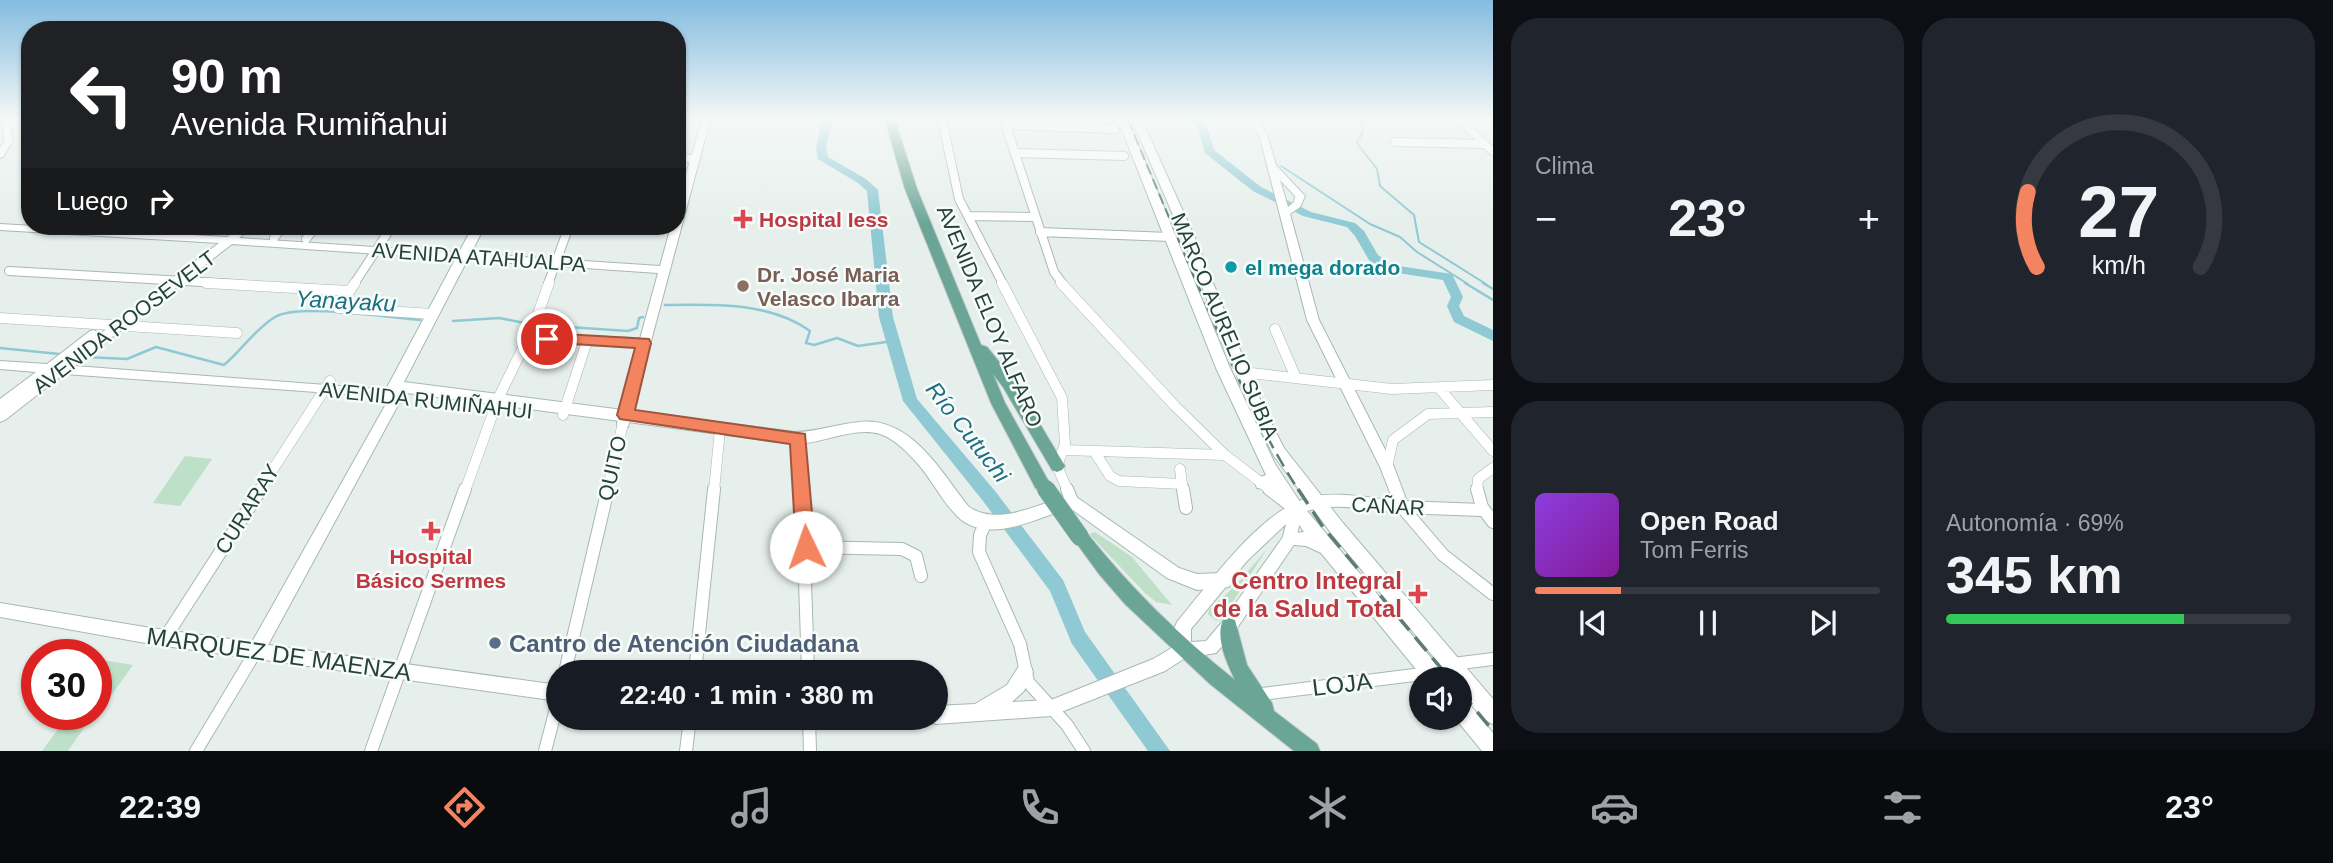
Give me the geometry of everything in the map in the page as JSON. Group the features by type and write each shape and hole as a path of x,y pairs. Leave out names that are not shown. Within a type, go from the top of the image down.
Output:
{"main road":[{"name":"AVENIDA ELOY ALFARO","path":"901,155 911,189 998,402 1042,484 1126,594 1183,650 1310,751"},
{"name":"MARCO AURELIO SUBIA","path":"1133,155 1171,237 1270,481 1426,667"},
{"name":"MARCO AURELIO SUBIA","path":"1153,155 1242,372 1279,452 1316,502 1493,714"},
{"path":"397,393 470,253 476,235"},
{"path":"397,393 433,314 483,235"},
{"path":"973,337 1008,383 1057,466"},
{"name":"AVENIDA RUMIÑAHUI","path":"397,393 450,397 799,442 835,437 849,430 874,427 895,434 913,449 972,520 993,523"},
{"path":"993,523 1072,501 1173,573 1197,582 1223,581"},
{"path":"1290,539 1307,539 1322,544 1330,551"},
{"path":"1229,626 1232,651 1254,695 1280,728"},
{"path":"1472,723 1493,748"}],"street":[{"name":"QUITO","path":"686,187 694,155"},
{"path":"950,155 959,199 1062,398 1064,450 1058,457 1057,466 1072,501"},
{"path":"1016,155 1054,272 1063,285 1175,406 1225,455 1270,481"},
{"path":"1089,155 1124,156"},
{"path":"1268,155 1277,190 1289,207 1313,320 1387,467 1402,507 1419,533 1445,559 1493,594"},
{"path":"686,158 693,159"},
{"path":"1271,165 1297,190 1289,207"},
{"path":"968,216 1034,217"},
{"name":"AVENIDA ATAHUALPA","path":"0,225 21,224"},
{"name":"AVENIDA ATAHUALPA","path":"0,225 21,226"},
{"path":"1040,232 1171,237"},
{"name":"AVENIDA ATAHUALPA","path":"208,235 664,267"},
{"path":"306,239 309,235"},
{"path":"386,235 338,308 433,314"},
{"path":"371,751 497,403 527,338 566,235"},
{"name":"QUITO","path":"568,660 624,419 674,235"},
{"name":"AVENIDA ATAHUALPA","path":"229,236 306,239 378,246"},
{"name":"AVENIDA ROOSEVELT","path":"0,406 113,326 229,236"},
{"path":"9,271 349,291"},
{"path":"0,318 237,333"},
{"path":"1275,329 1296,378"},
{"path":"527,338 644,343"},
{"path":"564,411 587,341"},
{"name":"AVENIDA RUMIÑAHUI","path":"0,360 328,385 397,393"},
{"name":"AVENIDA RUMIÑAHUI","path":"0,365 59,366"},
{"name":"AVENIDA ROOSEVELT","path":"0,417 59,366"},
{"path":"1242,372 1392,390 1493,385"},
{"name":"CURARAY","path":"165,638 328,385"},
{"path":"1439,388 1493,451"},
{"path":"195,751 256,652 397,393"},
{"path":"1387,467 1394,440 1428,414 1493,412"},
{"path":"696,660 719,433"},
{"path":"799,442 806,547 808,660"},
{"path":"1064,450 1225,455"},
{"path":"1094,451 1110,476 1122,482 1182,484"},
{"path":"1180,468 1186,508"},
{"path":"1493,468 1478,479 1475,493 1482,510 1493,522"},
{"name":"CAÑAR","path":"1183,650 1183,627 1272,526 1296,510 1316,502 1482,510"},
{"path":"948,714 1058,706 1159,665 1183,650 1210,648 1229,626 1290,539 1296,510"},
{"path":"993,523 979,536 979,552 1020,644 1026,672 1034,691 1058,706 1084,751"},
{"path":"806,547 901,549 916,555 921,576"},
{"name":"MARQUEZ DE MAENZA","path":"0,610 256,652 546,691"},
{"path":"1453,664 1493,659"},
{"path":"978,712 1020,686 1026,672"},
{"name":"LOJA","path":"1254,695 1409,679"},
{"path":"545,751 550,730"},
{"path":"686,751 689,730"},
{"path":"809,730 810,751"}],"green space":[{"path":"185,456 212,459 180,506 153,503"},
{"path":"1095,532 1132,557 1172,605 1156,602 1145,593 1089,534"},
{"path":"1267,549 1221,620 1216,621 1208,614 1209,610 1237,584"},
{"path":"112,662 133,665 112,694"},
{"path":"57,730 82,730 68,751 42,751"}],"waterway":[{"name":"Río Cutuchi","path":"822,155 823,159 862,181 872,190 886,317 910,401 989,496 1057,586 1078,638 1160,751"},
{"path":"1214,155 1257,189 1307,214 1351,225 1360,234 1373,257 1389,268 1448,277 1457,297 1453,306 1459,319 1493,336"},
{"path":"1366,155 1377,169 1380,186 1414,215 1419,242 1486,284"},
{"path":"1281,166 1370,224 1400,237 1417,252 1468,284"},
{"path":"1465,283 1493,300"},
{"path":"1483,283 1493,289"},
{"name":"Yanayaku","path":"665,305 759,310 777,315 810,331 806,343 814,345 837,338 858,346 893,341"},
{"name":"Yanayaku","path":"85,357 127,359 156,347 224,365 268,322 287,313 323,311 420,320"},
{"name":"Yanayaku","path":"538,325 628,331 637,328 639,318 643,317"},
{"name":"Yanayaku","path":"453,321 499,318 525,323"},
{"name":"Yanayaku","path":"0,348 59,354"}],"railway":[{"path":"1143,155 1197,284"},
{"path":"1197,283 1256,415 1299,491"},
{"path":"1298,489 1323,527 1440,667"},
{"path":"1472,706 1493,731"}],"place":[{"name":"Hospital Iess","path":"743,219"},
{"name":"el mega dorado","path":"1231,267"},
{"name":"Dr. José Maria Velasco Ibarra","path":"743,286"},
{"name":"Hospital Básico Sermes","path":"431,531"},
{"name":"Centro Integral de la Salud Total","path":"1418,594"},
{"name":"Cantro de Atención Ciudadana","path":"495,643"}],"route":[{"path":"547,339 644,343 626,415 799,438 806,547"}]}
